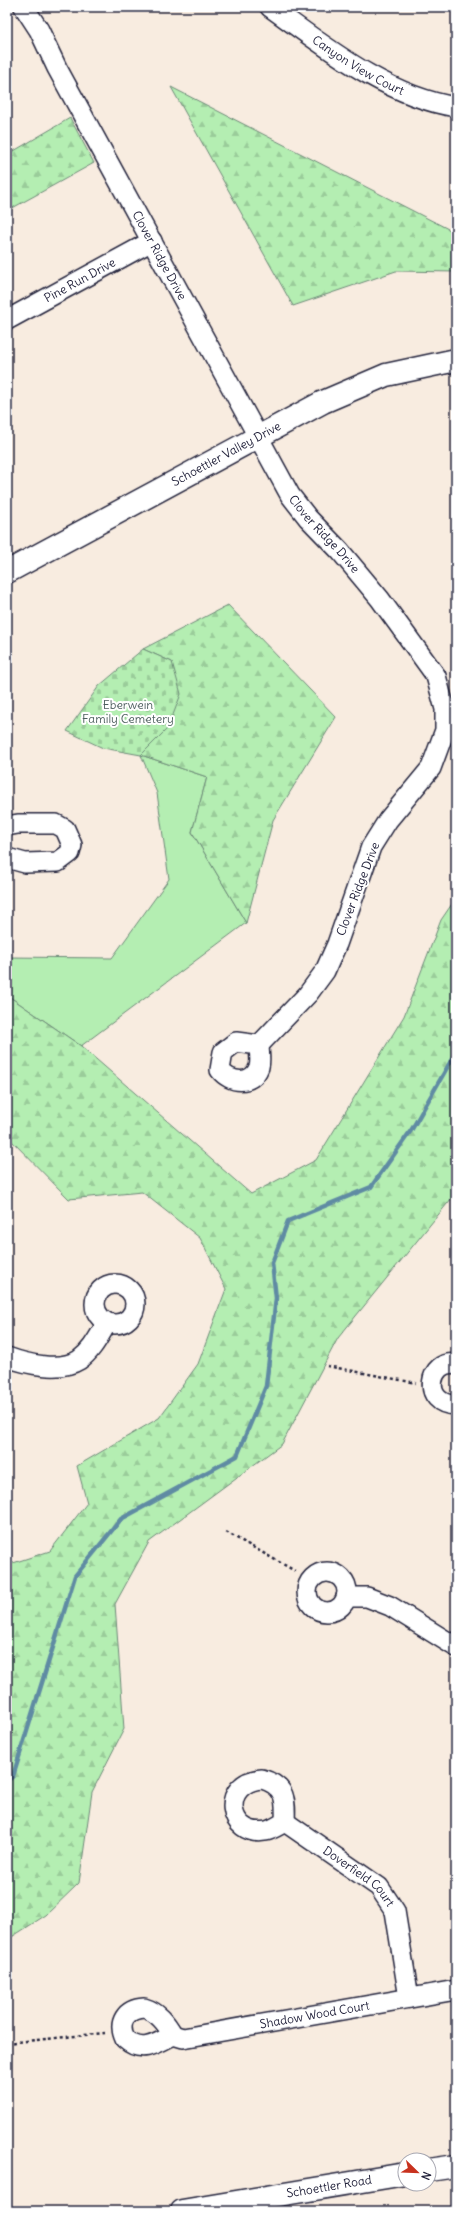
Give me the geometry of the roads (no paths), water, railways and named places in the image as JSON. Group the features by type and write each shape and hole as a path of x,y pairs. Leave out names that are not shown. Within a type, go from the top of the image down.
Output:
{"street":[{"name":"Clover Ridge Drive","path":"24,7 39,30 57,68 290,495 303,512 340,551 380,598 436,676 451,730 431,768 388,820 372,847 337,944 325,971 308,994 259,1045"},
{"name":"Canyon View Court","path":"270,7 368,74 423,99 456,107"},
{"name":"Pine Run Drive","path":"7,320 152,241"},
{"name":"Schoettler Valley Drive","path":"7,572 322,402 386,375 456,360"},
{"path":"7,826 18,824 56,824 65,829 72,845 70,853 58,862 25,863 7,858"},
{"path":"7,1358 22,1363 42,1366 78,1360 91,1348 107,1323"},
{"path":"456,1364 446,1365 440,1368 432,1380 433,1392 439,1400 444,1403 456,1405"},
{"path":"346,1597 367,1597 390,1606 456,1647"},
{"name":"Doverfield Court","path":"285,1822 379,1887 396,1911 409,1998"},
{"name":"Shadow Wood Court","path":"173,2035 183,2038 456,1990"},
{"path":"437,2169 456,2166"},
{"name":"Schoettler Road","path":"182,2211 397,2175"}],"waterway":[{"path":"7,1781 13,1776 75,1576 121,1519 237,1456 266,1386 276,1298 272,1263 288,1221 371,1187 412,1129 456,1052"}],"park label":[{"name":"Eberwein Family Cemetery","path":"128,712"}]}
